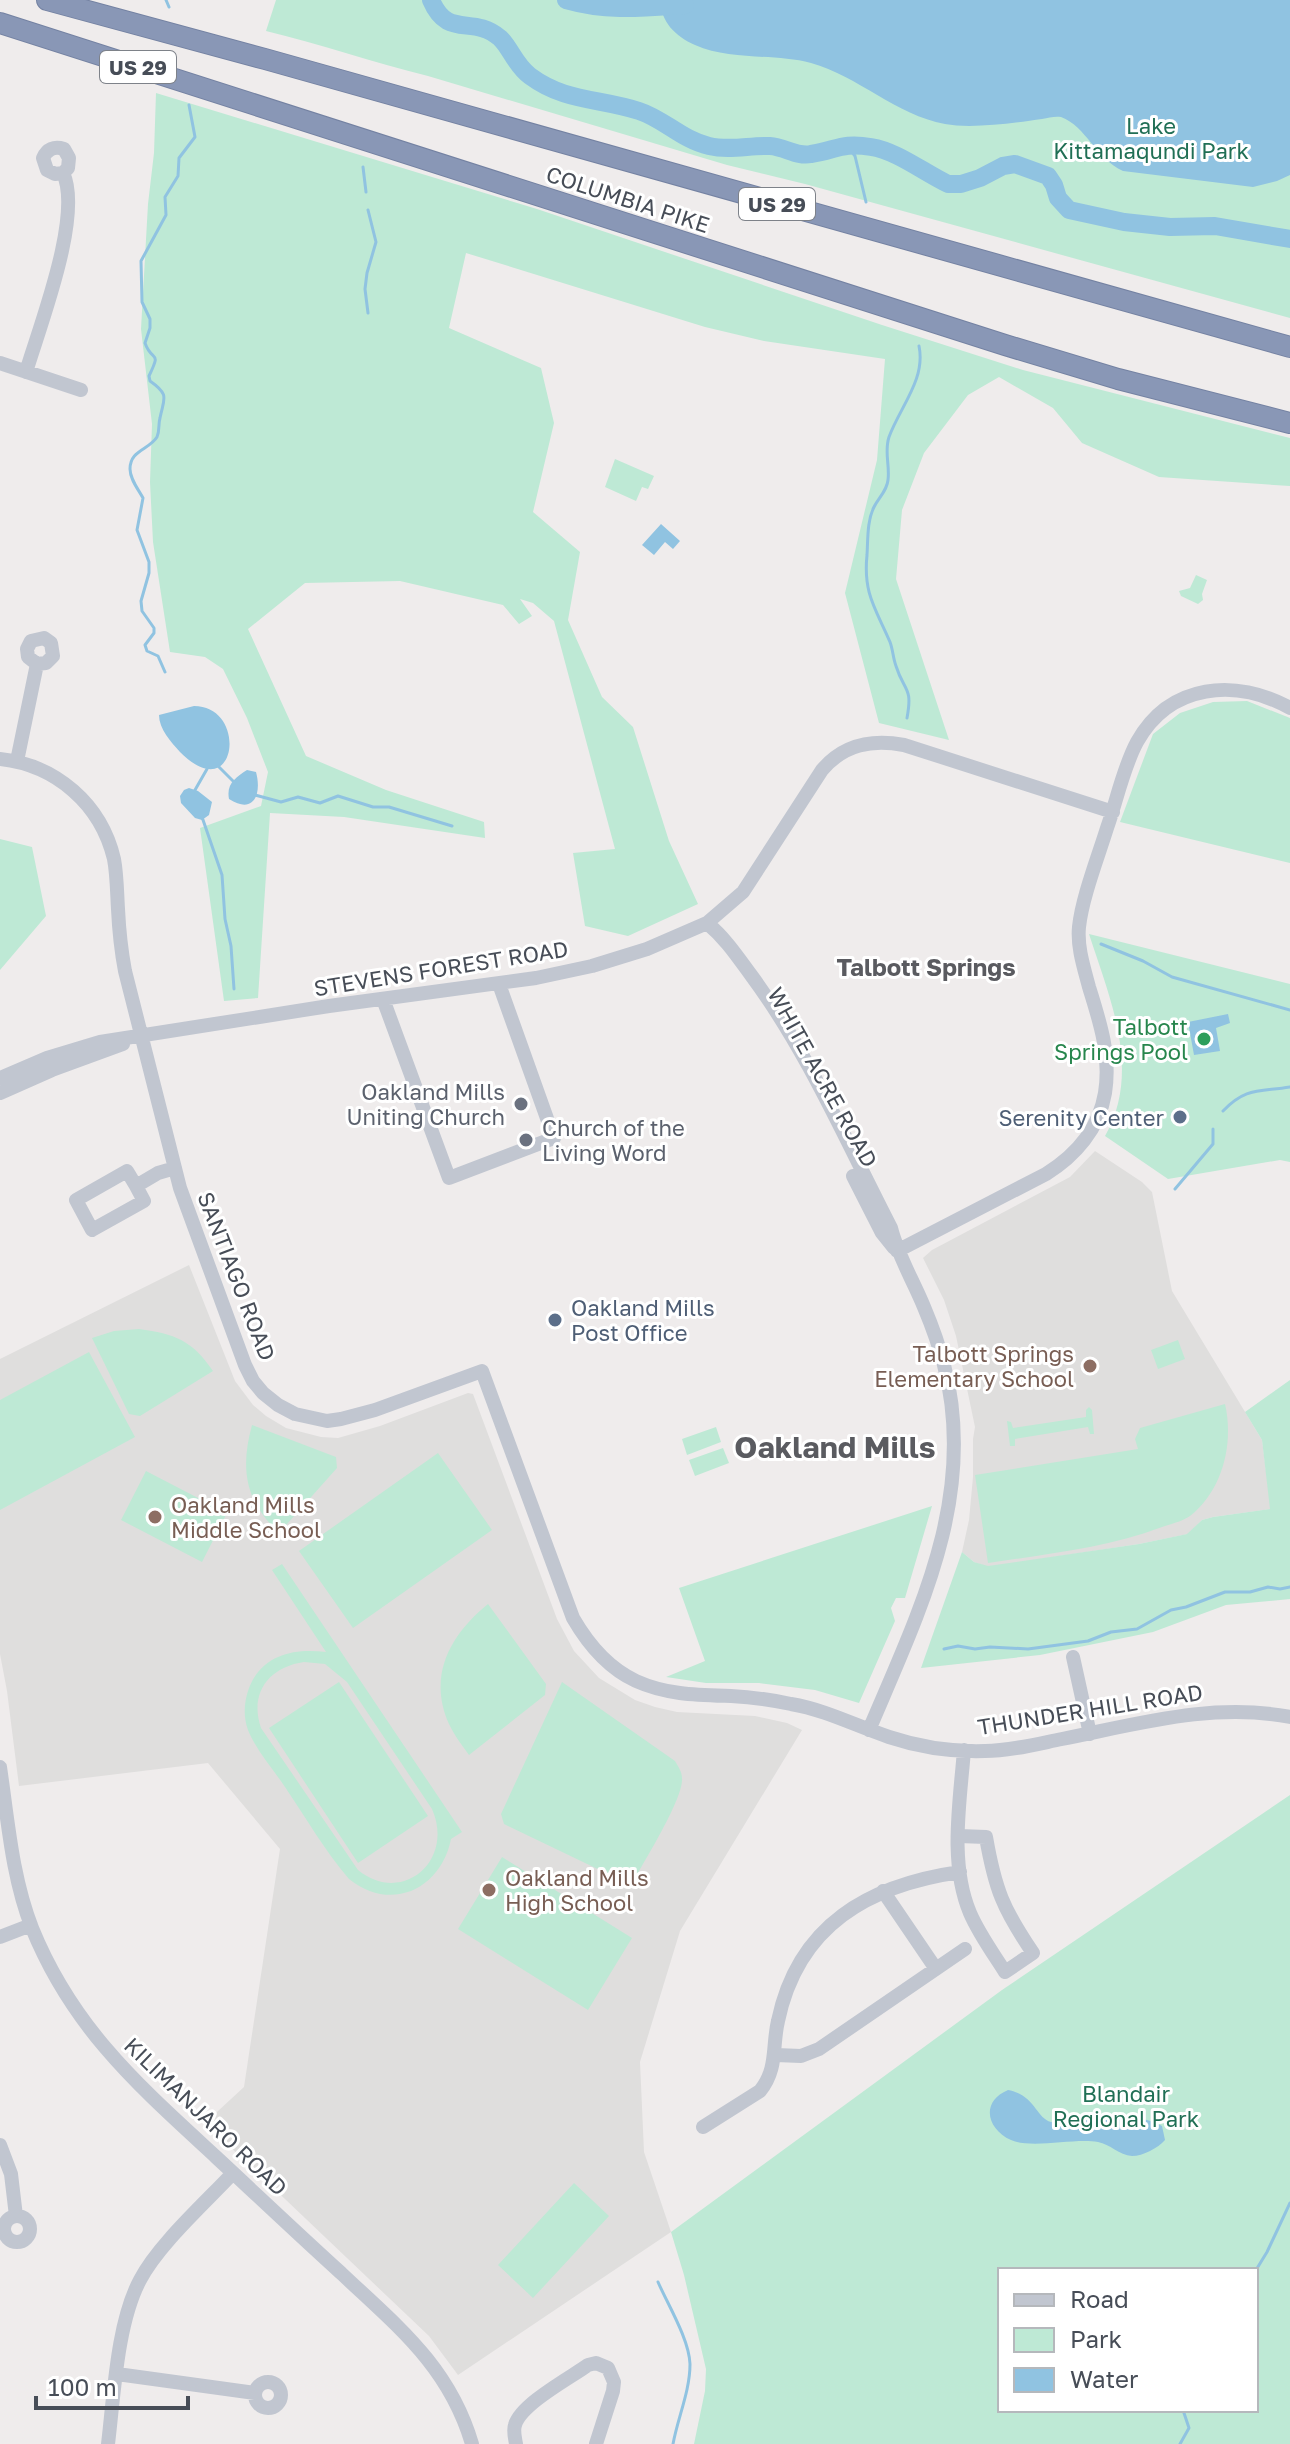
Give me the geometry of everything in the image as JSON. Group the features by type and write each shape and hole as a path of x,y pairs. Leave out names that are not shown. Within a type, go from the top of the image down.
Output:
{"highway":[{"name":"COLUMBIA PIKE","path":"47,0 1290,347"},
{"name":"COLUMBIA PIKE","path":"0,23 1019,349 1132,383 1290,423"}],"street":[{"path":"26,372 67,229 69,190 63,173"},
{"path":"0,363 81,390"},
{"path":"17,761 37,664"},
{"path":"897,1251 1065,1162 1087,1136 1098,1115 1107,1080 1106,1054 1082,962 1079,928 1137,743 1156,719 1195,693 1234,689 1250,691 1275,699 1290,708"},
{"name":"STEVENS FOREST ROAD","path":"0,1078 47,1058 100,1042 567,973 647,949 707,923 743,892 830,760 843,751 865,743 875,741 904,745 1113,812"},
{"name":"SANTIAGO ROAD","path":"0,759 39,769 73,789 90,807 105,832 115,862 119,936 125,971 175,1168 191,1221 253,1381 278,1405 295,1414 327,1421 375,1410 482,1371"},
{"name":"WHITE ACRE ROAD","path":"707,923 714,939 787,1047 882,1233 897,1251 925,1309 944,1366 951,1405 954,1479 950,1507 933,1571 869,1730"},
{"path":"383,999 449,1178 554,1138 499,984"},
{"name":"STEVENS FOREST ROAD","path":"0,1093 141,1037"},
{"path":"136,1186 158,1173 175,1168"},
{"path":"127,1171 136,1186 144,1201 92,1230 76,1200 127,1171"},
{"name":"THUNDER HILL ROAD","path":"482,1371 573,1618 596,1652 627,1677 657,1690 795,1704 919,1745 986,1751 1205,1712 1255,1712 1290,1717"},
{"path":"1073,1657 1090,1734"},
{"path":"959,1836 986,1837 1003,1905 1033,1953 1005,1972 969,1912 960,1872 959,1836 964,1750"},
{"name":"KILIMANJARO ROAD","path":"0,1767 15,1870 31,1925 66,1996 105,2050 429,2359 462,2414 472,2444"},
{"path":"703,2127 760,2091 766,2083 776,2055 777,2025 784,1995 797,1964 819,1936 883,1891 912,1881 960,1872"},
{"path":"883,1891 936,1969"},
{"path":"0,1937 31,1925"},
{"path":"776,2055 793,2057 810,2054 965,1949"},
{"path":"0,2145 11,2174 16,2216"},
{"path":"108,2444 125,2326 139,2281 154,2259 233,2173"},
{"path":"516,2444 516,2421 527,2407 588,2365 596,2363 608,2368 614,2382 596,2444"},
{"path":"117,2374 255,2393"}],"shaded area":[{"name":"Talbott Springs Elementary School","path":"1095,1151 1152,1192 1172,1291 1262,1440 1271,1509 1202,1520 1188,1534 988,1567 974,1562 962,1552 969,1520 975,1427 956,1336 944,1300 923,1258 932,1250 1070,1177"},
{"name":"Oakland Mills High School","path":"189,1265 235,1381 253,1405 286,1428 338,1438 468,1393 473,1394 557,1619 574,1651 599,1678 635,1700 655,1707 677,1712 755,1716 787,1723 802,1730 680,1931 640,2062 644,2152 671,2232 458,2375 429,2336 205,2123 244,2087 280,1849 208,1763 19,1786 0,1654 0,1359"}],"green space":[{"name":"Lake Kittamaqundi Park","path":"276,0 1290,0 1290,318 727,165 266,31"},
{"path":"156,93 537,209 1023,370 1290,438 1290,486 1159,477 1082,443 1053,408 999,377 968,395 924,453 902,510 896,579 949,740 879,723 845,593 877,460 885,359 764,341 705,327 466,253 449,328 541,368 554,423 533,512 580,552 568,620 602,697 633,727 669,841 698,904 628,936 585,926 573,853 615,849 554,621 533,603 520,599 532,616 519,624 503,605 400,581 305,583 248,629 306,756 386,790 484,822 485,838 344,817 270,813 258,998 224,1001 200,828 261,806 268,772 223,669 205,657 170,652 153,542 150,482 152,424 141,329"},
{"path":"615,459 654,476 648,489 642,487 636,501 605,487"},
{"path":"1196,575 1207,580 1203,600 1198,604 1181,596 1179,591 1190,588"},
{"path":"1247,701 1290,718 1290,863 1120,822 1153,734 1180,713 1213,702"},
{"path":"0,839 32,847 46,916 0,970"},
{"path":"1089,934 1290,984 1290,1162 1280,1160 1168,1179 1105,1136 1116,1111 1122,1061 1113,1009"},
{"path":"139,1329 182,1340 198,1352 213,1371 140,1416 129,1414 92,1338 114,1331"},
{"path":"1178,1340 1185,1359 1158,1369 1151,1350"},
{"path":"89,1352 135,1437 0,1510 0,1400"},
{"path":"1290,1380 1290,1599 1226,1605 1153,1632 1040,1655 921,1668 962,1552 974,1562 988,1566 1139,1544 1187,1534 1202,1520 1213,1517 1270,1509 1262,1440 1245,1412"},
{"path":"1225,1404 1228,1434 1223,1465 1211,1493 1190,1516 1141,1534 1098,1545 988,1563 975,1475 1138,1449 1135,1439 1140,1428"},
{"path":"1089,1407 1092,1410 1094,1434 1090,1434 1088,1427 1015,1439 1015,1446 1010,1446 1007,1421 1013,1428 1086,1417"},
{"path":"252,1425 336,1457 337,1468 279,1533 259,1509 248,1484 246,1456"},
{"path":"716,1427 721,1442 687,1455 682,1439"},
{"path":"723,1448 729,1463 695,1476 689,1460"},
{"path":"438,1453 492,1530 353,1628 299,1551"},
{"path":"146,1471 227,1513 202,1562 121,1520"},
{"path":"932,1506 905,1598 896,1598 891,1608 895,1621 859,1703 815,1690 759,1683 706,1683 666,1677 705,1661 679,1588"},
{"path":"282,1564 462,1832 451,1839 437,1871 412,1890 381,1894 349,1879 260,1752 248,1730 246,1698 262,1667 291,1653 326,1652 272,1570","holes":["304,1662 325,1664 347,1682 432,1809 437,1828 436,1846 430,1861 407,1880 391,1883 375,1880 358,1870 261,1728 258,1715 260,1693 272,1676"]},
{"path":"488,1604 546,1684 545,1695 469,1755 451,1728 443,1706 442,1672 454,1642"},
{"path":"339,1682 428,1816 358,1863 269,1728"},
{"path":"562,1682 675,1761 681,1771 681,1788 676,1800 631,1885 504,1824 501,1814"},
{"name":"Blandair Regional Park","path":"1290,1795 1290,2444 694,2444 705,2391 706,2369 671,2232 1002,1990"},
{"path":"502,1857 632,1938 588,2010 458,1929"},
{"path":"574,2183 609,2216 533,2298 498,2265"}],"water":[{"path":"660,0 1290,0 1290,175 1253,187 1123,171 1105,159 1070,121 1061,117 967,126 927,119 811,63 723,53 695,45 670,27"},
{"path":"661,524 680,541 673,549 665,542 654,555 642,545"},
{"path":"194,706 212,710 223,721 229,736 229,750 224,762 214,769 199,766 180,752 161,725 159,715"},
{"path":"247,770 256,772 258,788 254,800 245,805 229,799 228,794 233,782"},
{"path":"189,788 212,802 209,815 202,820 195,818 181,803 180,796"},
{"name":"Talbott Springs Pool","path":"1228,1014 1230,1023 1216,1028 1220,1051 1194,1055 1188,1022"},
{"path":"1008,2090 1030,2101 1051,2122 1135,2118 1162,2126 1165,2140 1150,2151 1132,2156 1098,2142 1020,2143 996,2129 990,2115 993,2101"}],"waterway":[{"path":"166,0 169,7"},
{"path":"431,0 445,19 490,31 500,38 525,72 556,91 639,111 709,146 770,146 806,155 846,146 871,147 900,157 948,184 961,184 1015,164 1048,176 1058,198 1069,210 1124,222 1170,227 1215,226 1290,239"},
{"path":"566,0 611,8 685,5"},
{"path":"165,672 158,656 147,651 145,645 154,633 142,611 141,601 149,562 137,530 143,498 130,469 136,454 157,437 164,401 161,390 150,381 149,376 155,359 145,343 150,319 142,302 141,261 166,215 165,197 178,176 179,158 195,137 189,105"},
{"path":"846,144 855,156 866,202"},
{"path":"363,167 366,192"},
{"path":"368,210 376,242 365,289 368,313"},
{"path":"907,718 908,694 872,601 866,569 870,518 888,480 888,443 919,370 919,346"},
{"path":"218,766 235,783"},
{"path":"196,794 195,790 207,769"},
{"path":"255,795 281,802 298,797 320,803 338,796 452,826"},
{"path":"202,817 222,875 234,989"},
{"path":"1101,944 1172,977 1290,1010"},
{"path":"1223,1111 1246,1094 1290,1087"},
{"path":"1175,1189 1213,1144 1213,1129"},
{"path":"944,1649 958,1646 1028,1649 1088,1641 1111,1632 1137,1629 1171,1610 1225,1592 1290,1587"},
{"path":"1257,2268 1290,2203"},
{"path":"658,2282 682,2333 690,2364 673,2444"},
{"path":"1180,2444 1189,2428 1184,2412"}],"place":[{"name":"Talbott Springs Pool","path":"1204,1039"},
{"name":"Oakland Mills Uniting Church","path":"521,1104"},
{"name":"Serenity Center","path":"1180,1117"},
{"name":"Church of the Living Word","path":"526,1140"},
{"name":"Oakland Mills Post Office","path":"555,1320"},
{"name":"Talbott Springs Elementary School","path":"1090,1366"},
{"name":"Oakland Mills Middle School","path":"155,1517"},
{"name":"Oakland Mills High School","path":"489,1890"}],"district":[{"name":"Talbott Springs","path":"926,966"},
{"name":"Oakland Mills","path":"835,1447"}]}
